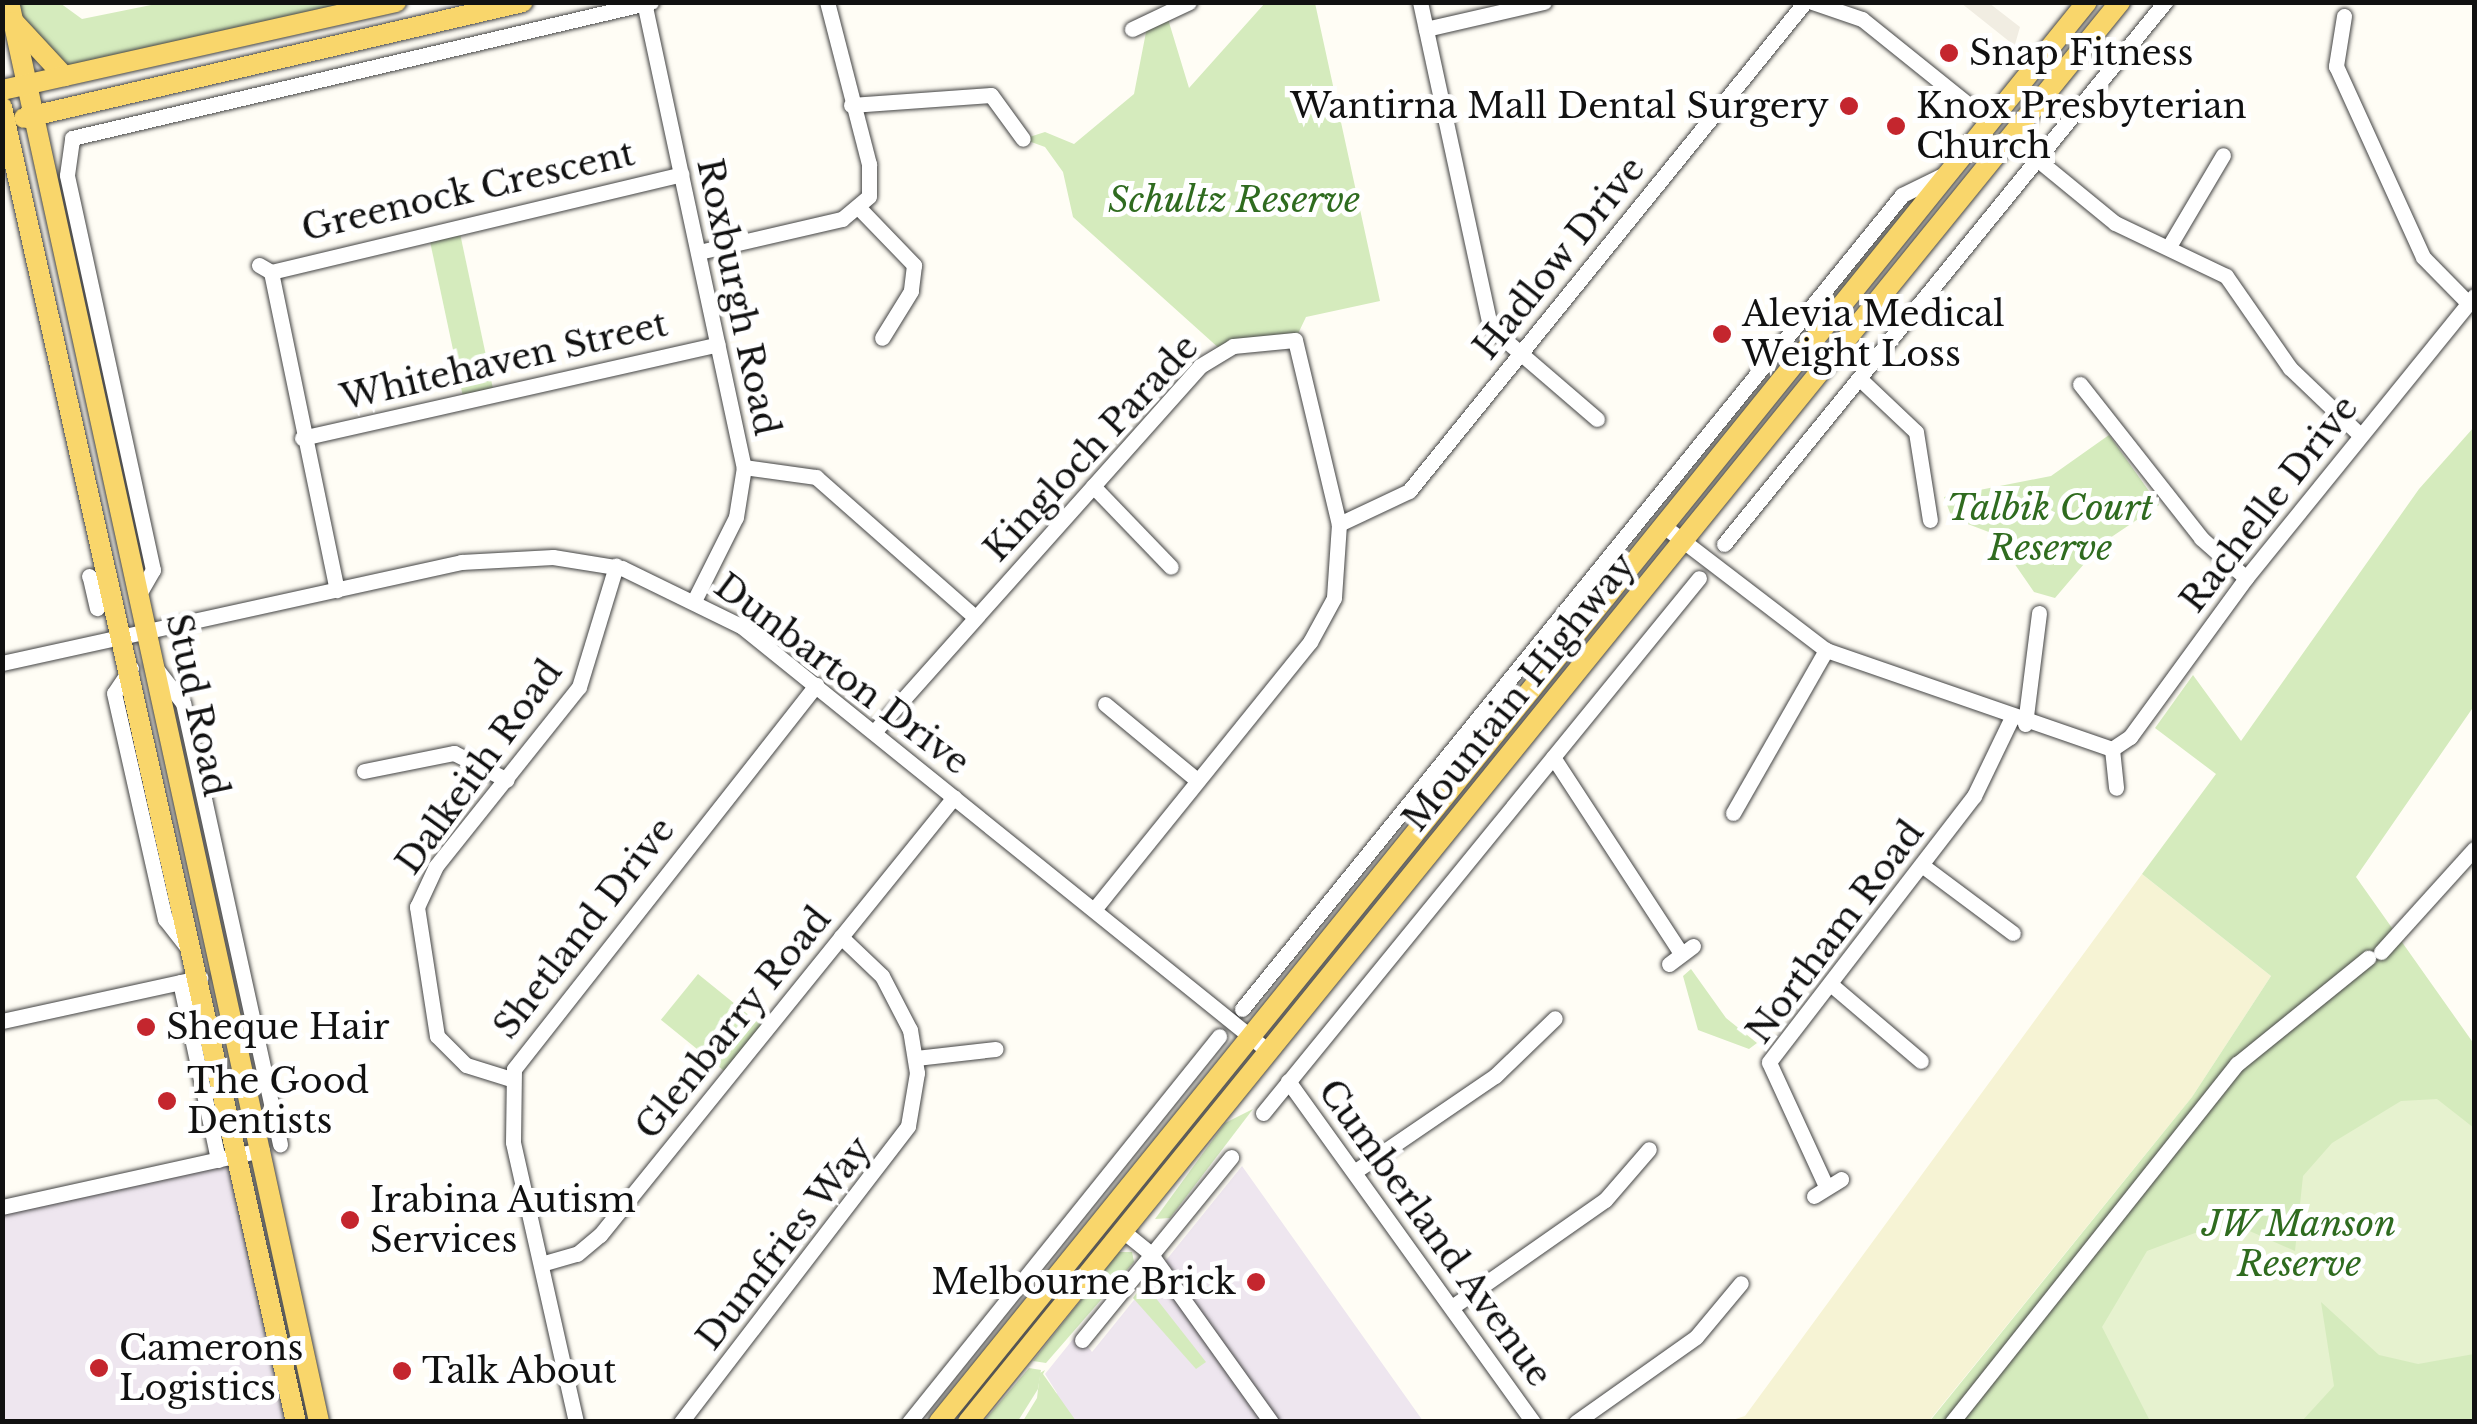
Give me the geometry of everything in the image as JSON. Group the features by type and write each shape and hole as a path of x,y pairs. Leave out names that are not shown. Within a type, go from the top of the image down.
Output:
{"main road":[{"path":"2,90 396,2"},
{"path":"4,117 33,116 523,2"},
{"name":"Mountain Highway","path":"939,1422 1666,527 2086,2"},
{"name":"Mountain Highway","path":"968,1422 2120,2"},
{"path":"11,11 64,76"},
{"name":"Stud Road","path":"11,11 146,628 267,1146 280,1240 318,1422"},
{"name":"Stud Road","path":"4,117 126,640 192,972 240,1156 296,1422"},
{"path":"1875,265 1894,282"},
{"path":"1853,292 1873,307"},
{"path":"1342,926 1364,914 1377,920"},
{"path":"1110,1210 1129,1226"},
{"path":"258,1245 280,1240"},
{"path":"271,1308 293,1303"}],"street":[{"path":"827,2 871,174 860,208"},
{"path":"1132,29 1189,2"},
{"path":"1420,2 1490,327 1518,356 1596,419"},
{"path":"1426,30 1544,2"},
{"path":"1809,2 1866,22 1990,122"},
{"name":"Hadlow Drive","path":"1338,524 1409,491 1809,2"},
{"path":"1724,544 2165,2"},
{"path":"139,594 153,570 70,192 68,143 94,128 646,3"},
{"name":"Roxburgh Road","path":"646,3 744,467 736,516 696,597"},
{"path":"2344,16 2336,66 2423,257 2471,300"},
{"path":"852,105 992,95 1023,139"},
{"path":"2171,243 2223,155"},
{"path":"2038,160 2115,223 2171,243 2226,276 2290,368 2359,434"},
{"path":"45,169 70,192"},
{"name":"Mountain Highway","path":"1242,1009 1902,195 1951,171"},
{"name":"Greenock Crescent","path":"336,590 265,268 681,174"},
{"path":"699,252 860,208"},
{"path":"860,208 914,265 911,291 882,338"},
{"name":"Rachelle Drive","path":"2112,749 2149,713 2246,578 2471,300"},
{"name":"Kingloch Parade","path":"874,732 1211,356 1282,335 1301,351 1338,524 1340,571 1322,624 1094,910"},
{"name":"Whitehaven Street","path":"302,438 718,344"},
{"path":"1860,379 1916,432 1930,520"},
{"path":"2080,384 2201,538 2246,578"},
{"path":"58,436 75,416"},
{"path":"744,467 816,477 975,617"},
{"path":"1093,486 1171,567"},
{"path":"1666,527 1826,650 2018,722 2112,749 2116,788"},
{"name":"Dunbarton Drive","path":"126,640 146,628 507,556 616,566 696,597 816,685 1268,1051"},
{"name":"Dalkeith Road","path":"511,1079 466,1064 438,1036 416,929 430,876 586,673 616,566"},
{"path":"80,646 119,612 89,576 96,608"},
{"path":"1264,1113 1698,578"},
{"name":"Northam Road","path":"1827,1186 1770,1062 1834,986 1989,772 2018,722 2040,613"},
{"path":"2,1207 240,1156 267,1146 276,1124 178,690 154,662 185,623"},
{"path":"2,663 126,640"},
{"path":"1732,812 1826,650"},
{"name":"Shetland Drive","path":"576,1422 510,1122 511,1079 531,1036 816,685"},
{"path":"1104,704 1197,780"},
{"path":"364,771 454,753 507,780"},
{"path":"1553,757 1680,953"},
{"name":"Glenbarry Road","path":"541,1264 577,1254 600,1235 954,797"},
{"path":"1952,1422 2237,1064 2418,920 2474,849"},
{"path":"1923,866 2013,932"},
{"name":"Dumfries Way","path":"681,1422 895,1152 912,1111 916,1058 888,985 841,937"},
{"path":"1296,942 1299,978"},
{"path":"2,1021 192,972 218,1160"},
{"path":"1834,986 1921,1060"},
{"path":"1357,1170 1494,1076 1554,1018"},
{"path":"909,1422 1219,1036"},
{"path":"916,1058 996,1049"},
{"name":"Cumberland Avenue","path":"1288,1081 1357,1170 1533,1422"},
{"path":"1452,1306 1606,1200 1649,1149"},
{"path":"1082,1340 1232,1157"},
{"path":"1129,1226 1271,1422"},
{"path":"1576,1422 1696,1337 1740,1282"}],"shaded area":[{"path":"1961,3 1989,3 2020,27 2012,55 2010,42"},
{"path":"2142,874 2271,976 2192,1097 1929,1421 1726,1422 1745,1416"},
{"path":"239,1155 296,1421 3,1421 2,1207"},
{"path":"1242,1166 1423,1421 1035,1422 1057,1393 1045,1374 1078,1333 1092,1352"}],"green space":[{"path":"9,3 60,3 82,19 161,3 396,3 64,76"},
{"name":"Schultz Reserve","path":"1265,3 1315,3 1380,301 1306,317 1295,340 1221,350 1073,217 1063,172 1045,147 1023,139 1045,132 1074,144 1134,94 1147,27 1168,19 1189,88"},
{"path":"458,224 494,394 464,401 428,230"},
{"name":"JW Manson Reserve","path":"2474,427 2474,706 2356,877 2474,1044 2474,1421 1929,1422 2192,1097 2271,976 2142,874 2216,774 2155,728 2193,675 2241,741 2419,489"},
{"name":"Talbik Court Reserve","path":"2109,435 2159,505 2101,544 2055,598 2034,592 1994,534 1952,518 1944,497 2051,476"},
{"path":"1691,969 1726,1018 1757,1043 1749,1049 1698,1030 1683,976"},
{"path":"698,974 766,1029 728,1075 661,1020"},
{"path":"2437,1099 2474,1128 2474,1354 2418,1364 2379,1355 2321,1302 2334,1386 2302,1421 2150,1421 2102,1327 2147,1251 2227,1221 2295,1251 2303,1176 2332,1143 2401,1101"},
{"path":"1253,1109 1170,1218 1155,1219 1225,1123"},
{"path":"1119,1252 1132,1252 1134,1262 1046,1363 1033,1361"},
{"path":"1144,1283 1206,1362 1196,1369 1133,1298"},
{"path":"1029,1368 1041,1370 1038,1389 1018,1421 984,1421"},
{"path":"1045,1370 1043,1374 1076,1421 1023,1421 1037,1398 1040,1373"}],"place":[{"name":"Snap Fitness","path":"1949,53"},
{"name":"Wantirna Mall Dental Surgery","path":"1849,106"},
{"name":"Knox Presbyterian Church","path":"1896,126"},
{"name":"Alevia Medical Weight Loss","path":"1722,334"},
{"name":"Sheque Hair","path":"146,1027"},
{"name":"The Good Dentists","path":"167,1101"},
{"name":"Irabina Autism Services","path":"350,1220"},
{"name":"Melbourne Brick","path":"1256,1282"},
{"name":"Camerons Logistics","path":"99,1368"},
{"name":"Talk About","path":"402,1371"}]}
